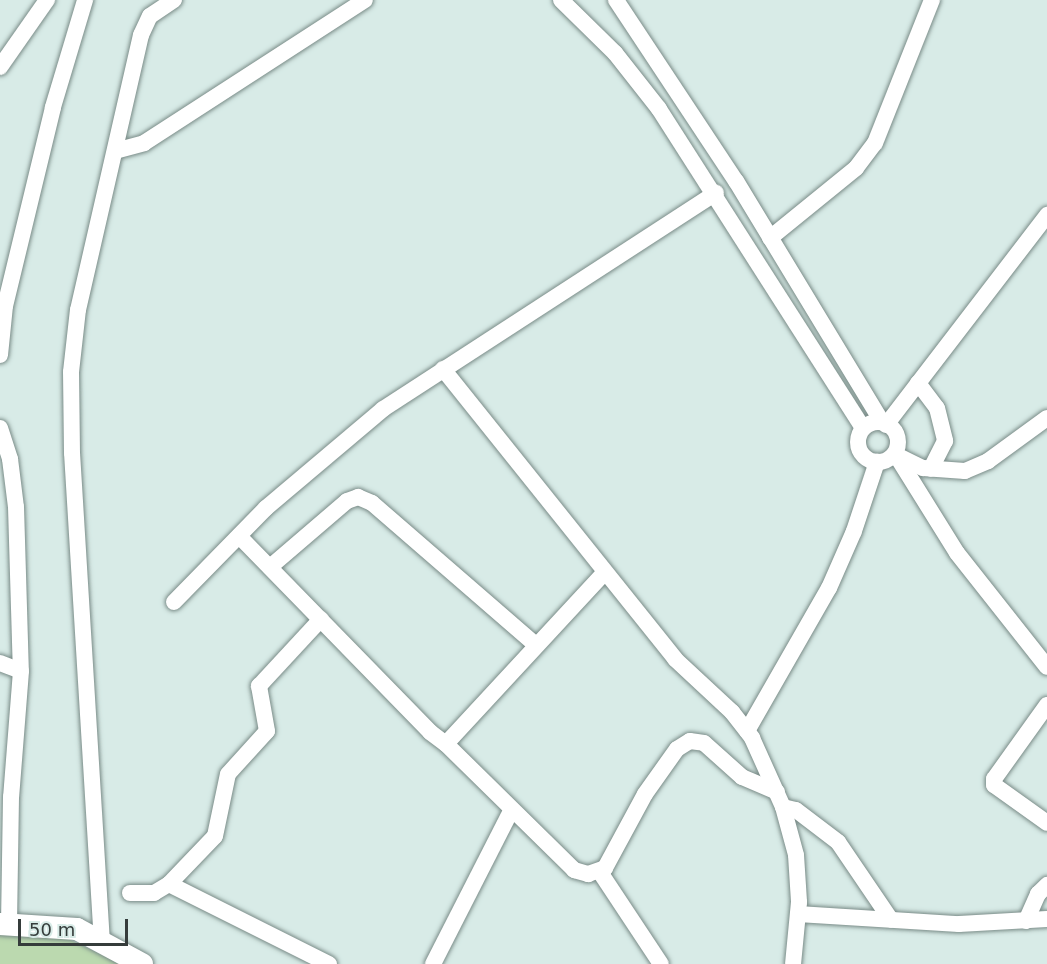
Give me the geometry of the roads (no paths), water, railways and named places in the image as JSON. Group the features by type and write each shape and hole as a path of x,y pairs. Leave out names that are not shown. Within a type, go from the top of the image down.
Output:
{"street":[{"path":"0,67 47,0"},
{"path":"0,355 6,275 85,0"},
{"path":"102,943 72,453 71,372 78,310 141,35 150,16 174,0"},
{"path":"115,151 144,143 365,0"},
{"path":"561,0 637,80 716,193 862,428"},
{"path":"616,0 770,238 884,424 898,439 896,455 957,553 1047,667"},
{"path":"770,238 856,168 875,143 932,0"},
{"path":"174,602 239,536 334,449 383,409 716,193"},
{"path":"884,424 1047,214"},
{"path":"443,369 675,659 732,712 747,731 780,800 796,855 798,914 793,964"},
{"path":"918,383 937,408 945,441 931,469"},
{"path":"884,424 870,421 862,428 858,438 867,459 877,462 896,455 931,469 965,471 988,461 1047,418"},
{"path":"0,428 5,457 17,587 21,671 5,795 5,924 77,929 142,964"},
{"path":"747,731 829,588 854,531 877,462"},
{"path":"270,567 347,501 358,497 372,503 536,644"},
{"path":"239,536 511,811 574,870 588,874 600,872"},
{"path":"446,744 605,572"},
{"path":"0,582 17,587"},
{"path":"130,893 154,893 169,884 215,836 228,774 267,731 259,686 264,677 321,619"},
{"path":"0,663 21,671"},
{"path":"1047,705 994,779 994,785 1047,824"},
{"path":"600,872 645,794 677,749 690,741 704,744 742,777 796,810 838,842 891,920"},
{"path":"433,964 511,811"},
{"path":"600,872 662,964"},
{"path":"169,884 328,964"},
{"path":"1026,921 1038,894 1047,885"},
{"path":"798,914 958,924 1047,920"}]}
